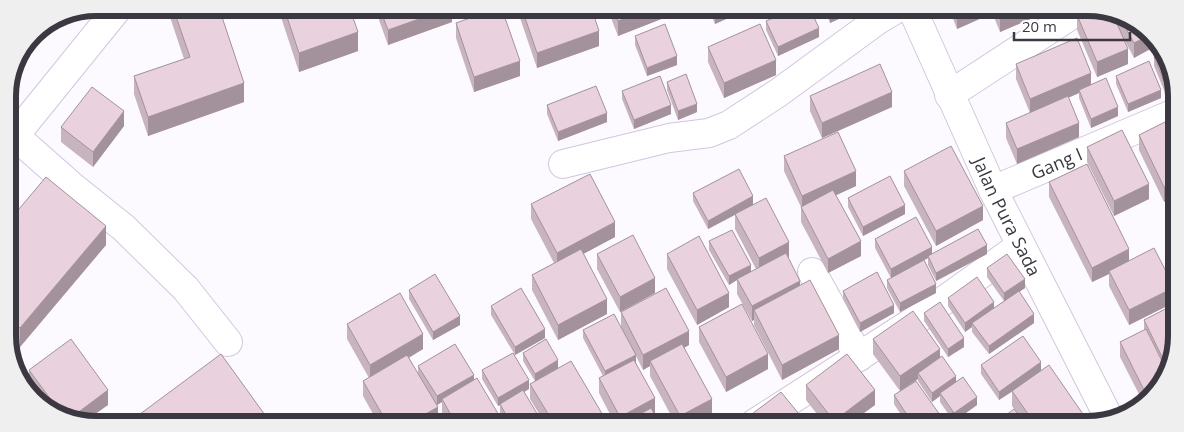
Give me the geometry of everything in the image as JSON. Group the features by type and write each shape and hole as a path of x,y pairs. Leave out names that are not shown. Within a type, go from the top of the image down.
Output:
{"main road":[{"path":"16,134 112,16"},
{"path":"563,164 670,138 709,132 729,125 778,93 885,16"},
{"name":"Jalan Pura Sada","path":"915,16 993,190 1107,413"},
{"path":"949,95 989,67 1070,16"},
{"name":"Gang I","path":"993,190 1168,116"},
{"path":"16,144 124,228 186,289 228,342"},
{"path":"767,416 924,314 1020,246"},
{"path":"812,272 859,357"}],"building":[{"path":"176,16 222,16 244,83 148,117 134,76 190,57"},
{"path":"287,16 352,16 358,32 299,53"},
{"path":"383,16 427,16 388,30"},
{"path":"476,16 504,16 520,61 474,77 456,23"},
{"path":"524,16 594,16 599,31 537,53"},
{"path":"616,16 631,16 618,21"},
{"path":"778,16 813,16 819,28 778,47 766,21"},
{"path":"955,16 966,16 957,20"},
{"path":"1077,16 1098,17 1116,21 1128,49 1097,62"},
{"path":"665,24 677,56 647,68 635,36"},
{"path":"760,24 776,60 724,83 708,47"},
{"path":"1124,25 1142,39 1134,43"},
{"path":"1077,38 1091,73 1030,99 1016,64"},
{"path":"1157,56 1162,66 1167,86 1166,86 1154,57"},
{"path":"1149,61 1161,90 1128,104 1116,76"},
{"path":"880,64 892,92 822,123 810,96"},
{"path":"686,74 697,104 678,111 667,82"},
{"path":"660,76 671,105 634,120 622,91"},
{"path":"1106,78 1118,107 1091,119 1079,90"},
{"path":"596,86 607,113 558,132 547,105"},
{"path":"92,87 124,111 93,152 61,127"},
{"path":"1068,96 1079,123 1017,149 1006,123"},
{"path":"1168,120 1168,185 1164,187 1139,135"},
{"path":"1122,130 1149,184 1114,201 1087,147"},
{"path":"838,132 856,171 802,196 784,156"},
{"path":"951,146 983,206 936,231 904,171"},
{"path":"1087,164 1129,249 1092,268 1049,182"},
{"path":"739,169 753,196 708,221 693,193"},
{"path":"590,174 615,222 557,253 531,204"},
{"path":"890,176 905,205 863,227 848,198"},
{"path":"46,177 106,226 20,328 16,325 16,213"},
{"path":"833,190 861,241 828,259 801,207"},
{"path":"766,198 789,242 759,258 735,214"},
{"path":"916,217 932,247 891,269 875,239"},
{"path":"978,229 987,245 936,273 928,256"},
{"path":"732,230 751,265 729,276 709,241"},
{"path":"633,235 655,278 620,297 597,254"},
{"path":"699,236 729,293 697,310 667,254"},
{"path":"1154,248 1168,275 1168,290 1129,310 1109,271"},
{"path":"581,249 607,299 558,325 532,275"},
{"path":"786,253 800,281 752,306 737,279"},
{"path":"1007,254 1025,279 1004,293 987,268"},
{"path":"924,260 936,284 900,303 887,280"},
{"path":"877,272 894,305 860,323 843,291"},
{"path":"435,274 460,316 433,332 409,290"},
{"path":"977,277 994,302 965,323 948,298"},
{"path":"810,280 839,335 782,365 754,310"},
{"path":"521,288 545,329 515,347 491,306"},
{"path":"666,288 689,331 643,355 621,312"},
{"path":"1019,291 1034,314 989,346 972,323"},
{"path":"400,293 423,334 370,365 347,324"},
{"path":"940,302 964,338 948,349 924,313"},
{"path":"742,304 768,354 726,377 699,327"},
{"path":"1168,308 1168,336 1164,361 1144,320"},
{"path":"913,311 940,349 900,376 873,339"},
{"path":"614,314 636,355 605,371 583,330"},
{"path":"1146,329 1163,364 1145,391 1120,342"},
{"path":"1023,336 1041,362 999,392 981,365"},
{"path":"71,339 108,390 77,413 70,412 53,403 29,370"},
{"path":"546,339 558,360 535,374 523,353"},
{"path":"455,344 474,375 437,396 418,366"},
{"path":"682,344 712,399 680,416 650,361"},
{"path":"513,353 529,380 498,398 482,370"},
{"path":"221,354 265,415 264,416 137,416"},
{"path":"847,354 875,390 841,416 830,416 806,385"},
{"path":"407,355 438,407 422,416 383,416 363,381"},
{"path":"942,356 956,376 932,393 918,373"},
{"path":"634,360 655,398 619,416 599,378"},
{"path":"571,361 603,416 549,416 530,384"},
{"path":"1049,365 1084,416 1029,416 1012,391"},
{"path":"963,377 977,397 954,413 940,393"},
{"path":"477,378 499,416 452,416 442,399"},
{"path":"916,381 940,415 908,416 894,395"},
{"path":"523,390 538,416 507,416 500,404"},
{"path":"781,392 801,416 749,416"},
{"path":"651,408 656,416 637,416"},
{"path":"1014,409 1019,416 1005,416"},
{"path":"953,412 956,416 947,416"}]}
